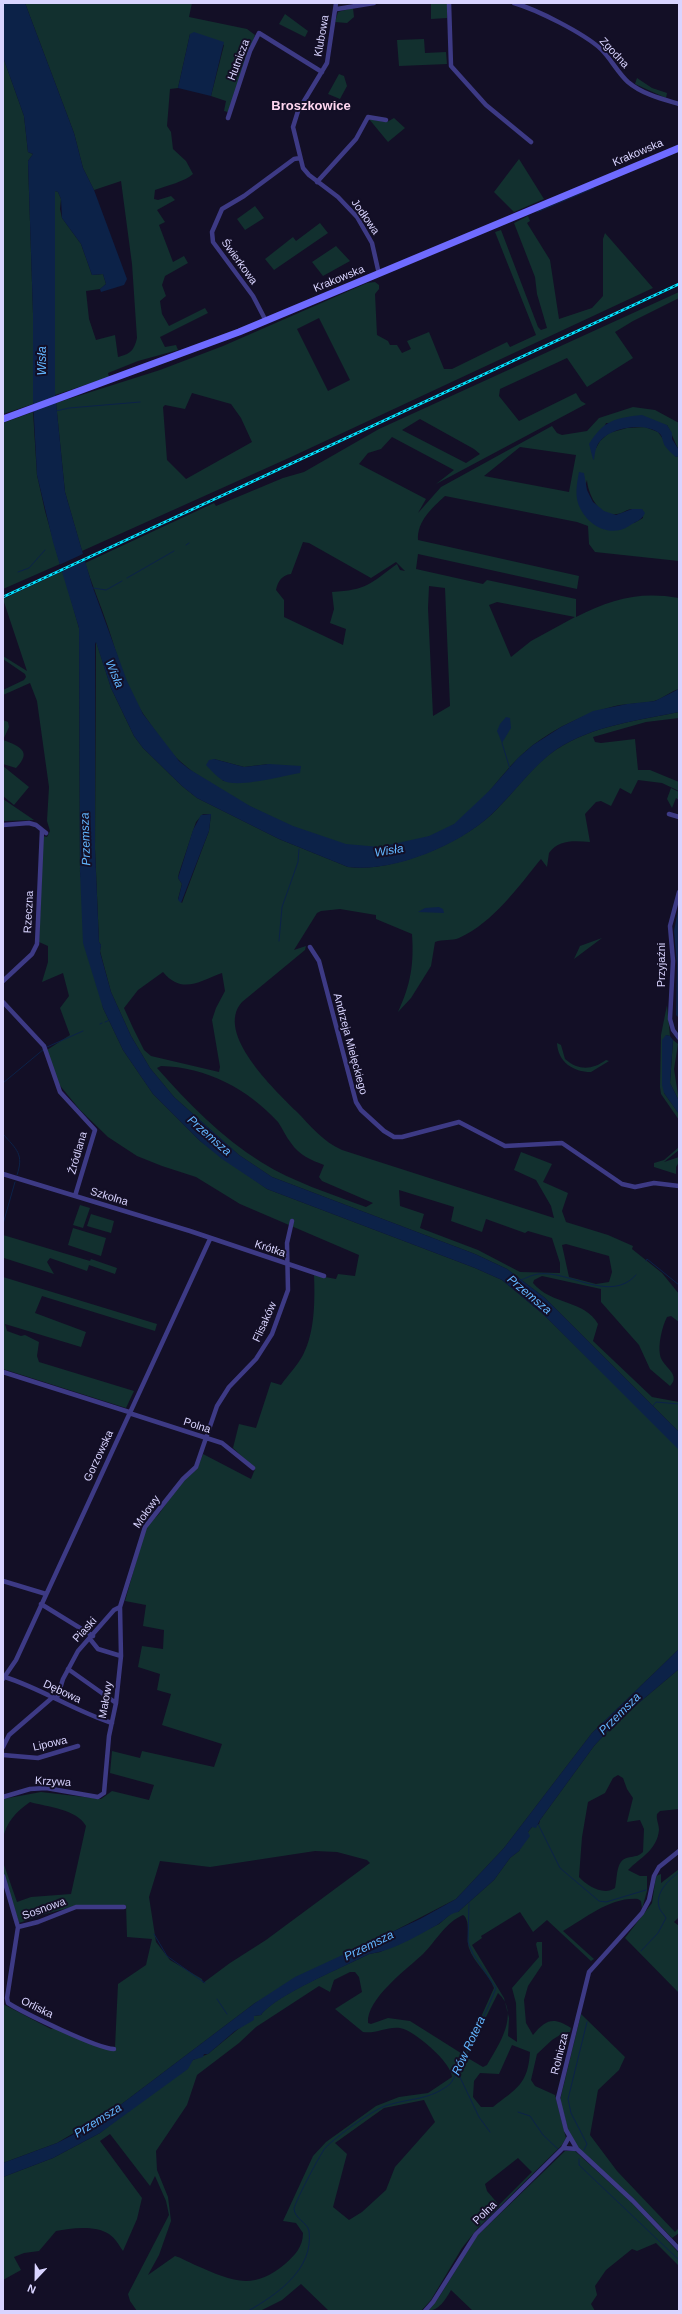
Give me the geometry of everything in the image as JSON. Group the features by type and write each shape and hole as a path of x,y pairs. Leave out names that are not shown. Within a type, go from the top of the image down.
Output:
{"street":[{"name":"Klubowa","path":"300,158 293,127 294,119 322,72 331,51 332,26 337,9 336,3"},
{"path":"337,9 374,3"},
{"path":"449,3 451,66 486,105 531,142"},
{"name":"Zgodna","path":"514,3 546,15 590,41 604,53 628,82 642,91 679,104"},
{"name":"Hutnicza","path":"228,118 250,51 259,33 322,72"},
{"path":"317,182 356,139 368,117 386,120"},
{"name":"Krakowska","path":"3,419 266,321 379,275 679,148"},
{"name":"Jodłowa","path":"300,158 303,168 317,182 338,197 357,217 372,243 379,275"},
{"name":"Świerkowa","path":"266,321 253,296 213,242 212,232 218,214 227,204 244,196 294,160 300,158"},
{"path":"669,814 679,817"},
{"name":"Rzeczna","path":"3,825 30,823 36,825 44,832 37,944 32,954 3,981"},
{"name":"Przyjaźni","path":"679,892 670,924 674,961 670,1019 673,1030 679,1038"},
{"name":"Andrzeja Mielęckiego","path":"310,947 319,962 356,1102 361,1110 387,1134 402,1137 459,1122 505,1146 562,1143 622,1184 635,1187 654,1183 679,1186"},
{"name":"Źródlana","path":"3,1002 35,1035 45,1048 60,1092 95,1130 75,1196"},
{"name":"Szkolna","path":"3,1174 190,1231 210,1239"},
{"name":"Flisaków","path":"207,1438 217,1406 228,1387 256,1359 272,1334 288,1290 286,1264 287,1243 292,1221"},
{"name":"Krótka","path":"210,1239 324,1276"},
{"name":"Gorzowska","path":"4,1678 16,1660 210,1239"},
{"name":"Polna","path":"3,1372 207,1438 225,1445 253,1468"},
{"name":"Mołowy","path":"120,1607 145,1527 183,1479 196,1467 207,1438"},
{"path":"3,1582 46,1594"},
{"path":"41,1604 91,1638 98,1649 121,1656"},
{"name":"Piaski","path":"3,1747 9,1735 55,1698 78,1651 114,1610 120,1607"},
{"name":"Małowy","path":"102,1796 105,1790 121,1656 120,1607"},
{"path":"68,1669 116,1703"},
{"name":"Dębowa","path":"4,1678 55,1698 88,1715 112,1723"},
{"name":"Lipowa","path":"3,1755 38,1758 78,1746"},
{"path":"3,1755 3,1761"},
{"name":"Krzywa","path":"3,1797 30,1789 46,1788 102,1796"},
{"name":"Rolnicza","path":"679,1851 656,1872 649,1900 642,1913 628,1931 593,1965 587,1975 558,2095 559,2104 569,2137 577,2149 633,2201 679,2249"},
{"name":"Orliska","path":"3,1876 18,1927 7,1998 8,2003 29,2015 85,2040 114,2049"},
{"name":"Sosnowa","path":"18,1927 38,1922 76,1907 124,1907"},
{"name":"Polna","path":"425,2311 433,2302 476,2234 563,2148 569,2137"},
{"path":"563,2148 577,2149"}],"green space":[{"path":"25,3 192,3 189,17 247,29 255,35 228,112 224,111 226,101 211,96 224,45 190,34 178,88 170,89 167,126 171,132 173,149 186,161 193,174 181,181 155,190 154,199 158,200 171,196 175,200 157,210 165,222 159,225 173,262 184,256 188,263 165,276 162,285 166,296 160,301 162,314 169,326 205,308 208,313 160,337 165,347 176,345 178,350 138,361 108,373 109,377 55,395 55,191 58,192 61,199 60,209 62,218 81,244 92,275 103,274 106,284 100,289 86,291 89,319 96,340 115,335 118,357 126,355 133,349 137,338 132,264 121,181 94,190 83,168 74,133"},
{"path":"431,3 447,3 447,18 431,19"},
{"path":"353,8 354,17 347,23 335,22 338,12"},
{"path":"285,14 308,31 305,37 279,24"},
{"path":"424,39 425,53 446,52 447,64 399,66 397,40"},
{"path":"3,57 24,116 28,152 33,154 28,161 33,313 33,404 3,414"},
{"path":"339,74 344,76 347,86 340,99 328,94"},
{"path":"637,78 652,88 667,93 666,98 635,84"},
{"path":"394,118 405,128 388,142 369,119 387,122"},
{"path":"519,159 544,199 514,212 494,192"},
{"path":"255,206 264,218 245,230 237,219"},
{"path":"528,216 530,221 527,223 550,260 559,319 592,308 603,296 603,239 605,233 653,288 291,457 82,551 65,492 56,403 160,370 223,346 367,283 375,282 379,285 379,289 375,294 377,335 388,341 390,345 397,345 402,353 411,349 407,341 429,332 444,369 452,369 507,342 510,347 536,335 495,232 501,230 538,327 541,330 547,328 537,294 535,277 514,223","holes":["319,318 350,380 328,391 297,329","192,393 231,404 241,418 252,442 186,479 167,460 163,407 165,405 185,409"]},
{"path":"320,223 328,233 274,270 265,259 293,237 296,241"},
{"path":"336,246 350,261 323,276 312,262"},
{"path":"679,292 679,298 633,321 615,332 633,358 587,387 567,358 500,389 499,396 519,421 576,393 581,401 586,404 436,484 454,470 392,437 381,449 368,453 359,464 426,499 418,513 441,487 552,426 557,433 562,435 587,431 599,418 633,407 655,410 679,423 679,450 667,425 606,423 595,450 600,441 609,433 627,428 645,427 658,432 676,457 679,456 679,561 595,552 589,544 588,526 577,522 445,496 426,515 418,533 418,540 579,576 577,589 418,554 416,569 483,584 487,580 576,599 576,617 601,605 626,598 651,595 679,598 679,689 654,701 620,705 604,709 562,727 542,738 521,755 479,803 455,824 441,832 422,839 390,846 369,848 340,843 318,836 266,814 216,787 196,774 176,757 166,746 144,715 132,694 85,563 214,503 216,506 283,478 304,472 379,429","holes":["420,419 474,449 480,454 466,463 402,430","520,447 576,455 569,492 484,476","587,480 592,498 600,509 605,512 617,514 630,509 642,509 643,518 634,523 579,504","303,542 309,543 371,578 396,562 405,571 400,570 397,564 368,585 353,590 332,592 334,609 330,623 346,629 343,645 284,617 284,600 276,590 281,579 291,574","429,586 445,588 450,706 433,716 428,608","497,602 575,617 531,641 511,657 489,605","214,759 244,767 269,764 223,781"]},
{"path":"33,412 37,475 45,511 60,564 3,589 3,423"},
{"path":"63,571 79,628 80,872 103,1008 123,1050 153,1094 200,1141 267,1189 475,1268 502,1280 544,1315 677,1446 679,1450 679,1649 592,1733 504,1848 456,1899 255,2003 119,2106 57,2143 3,2163 3,2004 51,2029 55,2028 97,2046 115,2047 118,1984 146,1965 152,1939 127,1937 126,1905 80,1905 45,1914 19,1923 3,1873 3,1862 17,1902 31,1897 71,1894 86,1826 82,1820 69,1812 30,1802 9,1822 3,1839 3,1799 41,1792 101,1799 112,1791 149,1800 154,1785 110,1773 112,1751 140,1758 142,1751 214,1767 222,1744 162,1725 171,1694 157,1690 160,1674 138,1667 142,1646 163,1649 164,1630 143,1626 146,1605 125,1601 146,1527 159,1514 180,1484 197,1469 203,1454 251,1479 255,1469 233,1448 239,1424 256,1428 271,1382 281,1385 303,1355 312,1326 314,1275 336,1279 338,1274 355,1276 359,1255 240,1204 196,1177 137,1156 108,1137 80,1110 57,1082 47,1050 70,1035 60,1008 69,996 63,973 42,982 48,962 48,946 39,942 43,836 47,837 50,831 47,821 49,787 37,701 30,683 3,695 3,690 24,680 26,677 25,674 3,659 3,656 27,671 3,599","holes":["315,1851 337,1852 367,1860 370,1863 266,1940 230,1963 203,1983 202,1979 170,1960 156,1942 149,1897 160,1861 210,1867"]},
{"path":"96,641 111,688 134,736 143,748 182,786 197,798 279,839 348,867 366,868 386,865 428,853 467,833 484,821 540,762 548,755 571,741 600,729 679,712 679,718 646,722 593,737 595,742 601,743 635,739 638,770 650,770 679,782 679,791 662,783 638,780 631,794 620,788 611,806 601,801 596,802 585,814 590,842 568,842 562,843 553,848 549,853 547,867 541,859 514,892 483,923 459,938 435,942 431,966 411,998 398,1012 411,974 412,934 376,919 376,915 340,909 321,911 317,913 294,950 306,946 305,950 242,1002 235,1015 236,1029 241,1045 262,1075 317,1133 335,1147 554,1218 551,1206 536,1180 514,1170 521,1152 552,1164 543,1182 568,1193 562,1211 566,1222 608,1235 633,1246 632,1249 662,1273 679,1294 679,1322 671,1316 667,1317 660,1341 661,1359 673,1374 673,1382 670,1386 650,1369 639,1345 601,1302 601,1289 542,1276 534,1280 533,1283 540,1290 576,1306 592,1316 598,1324 593,1341 652,1397 679,1402 679,1432 545,1298 507,1269 475,1254 272,1177 239,1155 174,1097 150,1068 131,1036 111,992 100,951 101,945 99,942 95,849","holes":["203,814 211,814 209,831 182,903 178,899 182,884 178,878 196,822","163,972 170,979 184,985 199,982 222,973 225,991 216,1008 212,1020 220,1067 219,1072 151,1056 144,1050 124,1008 138,990","161,1066 178,1067 210,1075 240,1090 253,1099 278,1122 289,1141 298,1151 310,1159 324,1165 319,1177 322,1181 373,1203 366,1207 299,1182 261,1162 232,1142 206,1119 157,1068","399,1190 454,1207 451,1221 482,1232 486,1219 525,1233 528,1231 552,1238 560,1263 560,1273 520,1272 478,1250 420,1228 424,1214 400,1206","566,1244 609,1256 612,1272 609,1282 596,1284 569,1277 562,1245"]},
{"path":"3,720 8,722 9,727 3,740"},
{"path":"3,740 19,747 24,753 21,762 16,768 3,764"},
{"path":"3,766 29,787 14,805 3,796"},
{"path":"671,788 679,792 679,800 676,798 672,808 667,799"},
{"path":"3,799 34,820 3,821"},
{"path":"602,938 574,959 580,946"},
{"path":"667,1005 670,1036 666,1035 664,1093 679,1114 679,1120 661,1094 660,1087 661,1035"},
{"path":"673,1040 678,1044 674,1069 679,1101 670,1083"},
{"path":"557,1043 561,1045 565,1059 575,1066 586,1068 596,1066 606,1060 609,1061 591,1072 578,1070 563,1061 558,1050"},
{"path":"679,1147 679,1150 664,1162 679,1157 679,1162 676,1167 676,1174 654,1167 654,1163 664,1160"},
{"path":"80,1205 90,1208 83,1228 73,1225"},
{"path":"91,1214 114,1221 111,1233 87,1226"},
{"path":"73,1228 106,1238 101,1256 68,1245"},
{"path":"3,1235 90,1261 91,1259 117,1268 115,1274 89,1265 87,1271 50,1258 47,1262 54,1274 4,1258 3,1260"},
{"path":"3,1277 157,1324 155,1331 42,1296 35,1313 86,1332 81,1347 5,1324 7,1331 21,1336 25,1335 39,1342 37,1356 39,1362 134,1391 126,1408 3,1369"},
{"path":"679,1669 679,1809 660,1811 657,1814 659,1830 655,1843 648,1853 628,1870 640,1876 647,1876 647,1891 642,1909 641,1901 638,1899 618,1901 599,1909 563,1931 594,1959 591,1961 547,1920 533,1932 520,1912 481,1936 482,1938 472,1945 504,2000 498,1993 466,2057 483,2067 487,2065 497,2049 508,2020 508,2012 509,2018 508,2036 517,2042 516,2003 512,1988 539,1957 536,1944 537,1942 542,1942 542,1965 528,1986 524,2000 526,2023 533,2035 542,2026 550,2021 560,2022 571,2028 570,2032 563,2033 552,2040 537,2054 531,2080 535,2086 555,2095 566,2138 562,2145 477,2229 462,2248 431,2300 421,2311 329,2311 301,2284 282,2300 260,2311 137,2311 130,2301 128,2294 169,2215 166,2201 155,2176 150,2186 110,2134 100,2141 142,2198 137,2219 123,2251 109,2234 97,2229 83,2228 56,2231 39,2251 24,2253 14,2257 21,2270 3,2280 3,2177 53,2158 100,2133 193,2060 208,2054 254,2016 261,2015 281,1998 369,1954 380,1952 439,1924 453,1912 458,1912 494,1880 510,1858 519,1851 528,1832 532,1827 539,1824 540,1820 594,1746 615,1723","holes":["618,1775 623,1778 627,1789 633,1798 627,1822 640,1820 644,1829 643,1852 622,1861 618,1868 615,1888 606,1891 591,1887 579,1877 582,1837 588,1802 605,1793 613,1778","463,1915 468,1925 468,1940 471,1953 494,1988 464,2055 410,2021 388,2018 371,2024 368,2023 369,2014 380,1995 398,1976 428,1949 451,1922","350,1972 355,1972 359,1977 362,1992 335,2009 363,2032 373,2032 391,2028 406,2030 423,2041 439,2056 446,2064 452,2077 428,2093 399,2097 376,2106 326,2142 313,2156 283,2221 296,2223 303,2233 302,2242 292,2257 273,2273 251,2281 241,2281 219,2275 175,2256 148,2275 159,2255 171,2221 168,2197 157,2170 156,2151 187,2105 197,2075 239,2043 256,2027 319,1986 330,1992 334,1980","512,2045 530,2052 529,2063 524,2078 515,2090 493,2107 481,2107 473,2097 474,2081 480,2073 499,2074","424,2100 435,2122 395,2167 386,2190 362,2212 349,2220 333,2207 347,2154 335,2143 384,2108","518,2158 532,2172 499,2205 487,2191 485,2184"]},
{"path":"679,1869 679,1917 674,1922 679,1926 679,1993 625,1938 652,1903 656,1876 661,1874 661,1883"},
{"path":"581,2014 625,2057 619,2070 598,2090 590,2135 617,2171 675,2232 679,2228 679,2233 672,2238 631,2196 578,2149 569,2133 560,2100"},
{"path":"565,2151 575,2151 633,2204 679,2253 679,2266 656,2243 637,2251 632,2249 606,2270 595,2286 597,2295 591,2304 595,2311 473,2311 451,2290 439,2307 427,2311 439,2297 477,2236"}],"water":[{"path":"3,3 25,3 74,133 83,168 94,190 127,279 124,285 101,292 100,289 106,284 103,274 92,275 81,244 62,218 61,199 58,192 55,191 55,392 65,492 92,585 127,681 143,714 179,761 189,769 250,806 293,826 346,844 380,847 429,836 454,824 489,791 518,758 533,745 561,727 593,711 627,704 655,701 679,689 679,712 600,729 571,741 557,749 541,762 483,822 448,844 428,853 387,865 367,868 348,867 279,839 197,798 182,786 143,748 134,736 111,688 96,642 95,644 95,849 99,942 101,945 100,952 111,992 131,1036 150,1068 174,1097 239,1155 272,1177 475,1254 507,1269 545,1298 679,1432 679,1450 544,1315 502,1280 475,1268 267,1189 222,1159 200,1141 153,1094 123,1050 103,1008 83,943 80,872 79,628 53,542 37,475 33,400 33,313 28,161 33,154 28,152 24,116 3,57"},
{"path":"194,32 224,42 211,96 178,88 190,34"},
{"path":"642,415 667,425 672,433 672,439 679,450 679,456 676,457 667,449 659,433 653,430 637,427 621,429 606,436 598,444 595,451 594,460 593,459 589,444 594,436 605,425 624,417"},
{"path":"579,472 584,473 587,490 593,502 604,511 616,515 632,509 642,509 645,513 644,515 621,530 606,530 592,523 581,511 578,503 576,492"},
{"path":"506,717 510,718 511,728 502,743 497,731 500,724"},
{"path":"214,759 244,767 269,764 301,766 300,773 248,783 238,783 222,780 206,765 209,760"},
{"path":"211,814 209,831 181,903 178,900 182,884 178,878 193,830 201,815"},
{"path":"679,905 679,1018 676,1015 677,964 674,931"},
{"path":"439,907 443,909 444,913 418,912 425,908"},
{"path":"666,1035 670,1036 673,1040 670,1083 679,1101 679,1114 664,1093 662,1085 662,1040"},
{"name":"Przemsza","path":"679,1649 679,1669 615,1723 594,1746 540,1820 536,1828 532,1827 528,1832 530,1836 519,1851 510,1858 494,1880 458,1912 449,1915 437,1925 404,1942 387,1950 369,1954 295,1990 269,2007 261,2015 254,2016 254,2020 235,2031 208,2054 204,2054 203,2057 193,2060 188,2069 100,2133 53,2158 3,2177 3,2163 57,2143 90,2126 119,2106 255,2003 295,1977 420,1919 456,1899 504,1848 592,1733"}],"pier":[{"path":"85,553 87,560 61,572 59,565"}],"waterway":[{"path":"537,212 594,188"},
{"path":"56,411 69,408 140,402"},
{"path":"18,572 29,568 45,550"},
{"path":"127,578 174,551"},
{"path":"93,588 106,590 122,581"},
{"path":"502,743 510,769"},
{"path":"279,941 282,907 298,862 299,849"},
{"path":"105,1022 110,1020"},
{"path":"47,1047 83,1031"},
{"path":"3,1083 44,1049"},
{"path":"3,1134 18,1153 20,1162 17,1175"},
{"path":"3,1224 15,1182"},
{"path":"646,1261 647,1259 679,1285"},
{"name":"Przemsza","path":"521,1280 538,1274 550,1274 589,1284 614,1287 626,1283 636,1275"},
{"path":"652,1407 656,1402 679,1404"},
{"path":"538,1824 560,1868 599,1901 606,1902 646,1890"},
{"path":"641,1951 658,1933 666,1918 659,1907 659,1896 667,1883 679,1872"},
{"name":"Rów Rotera","path":"248,2311 270,2297 291,2280 306,2258 309,2245 309,2231 306,2225 296,2215 294,2209 308,2178 326,2147 356,2123 382,2107 428,2096 443,2089 450,2084 459,2069 496,1988 473,1954 468,1942 469,1903"},
{"path":"154,1934 167,1956 205,1983"},
{"path":"217,1999 227,2014"},
{"path":"584,2150 587,2144 571,2113 568,2099 587,2022"},
{"path":"458,2073 479,2117 490,2132"},
{"path":"518,2112 530,2116 543,2135 558,2149"},
{"path":"579,2159 579,2165 679,2260"}],"railway":[{"path":"3,597 679,284"}],"district":[{"name":"Broszkowice","path":"311,106"}],"water label":[{"name":"Wisła","path":"43,361"},
{"name":"Wisła","path":"114,674"},
{"name":"Wisła","path":"389,851"}]}
